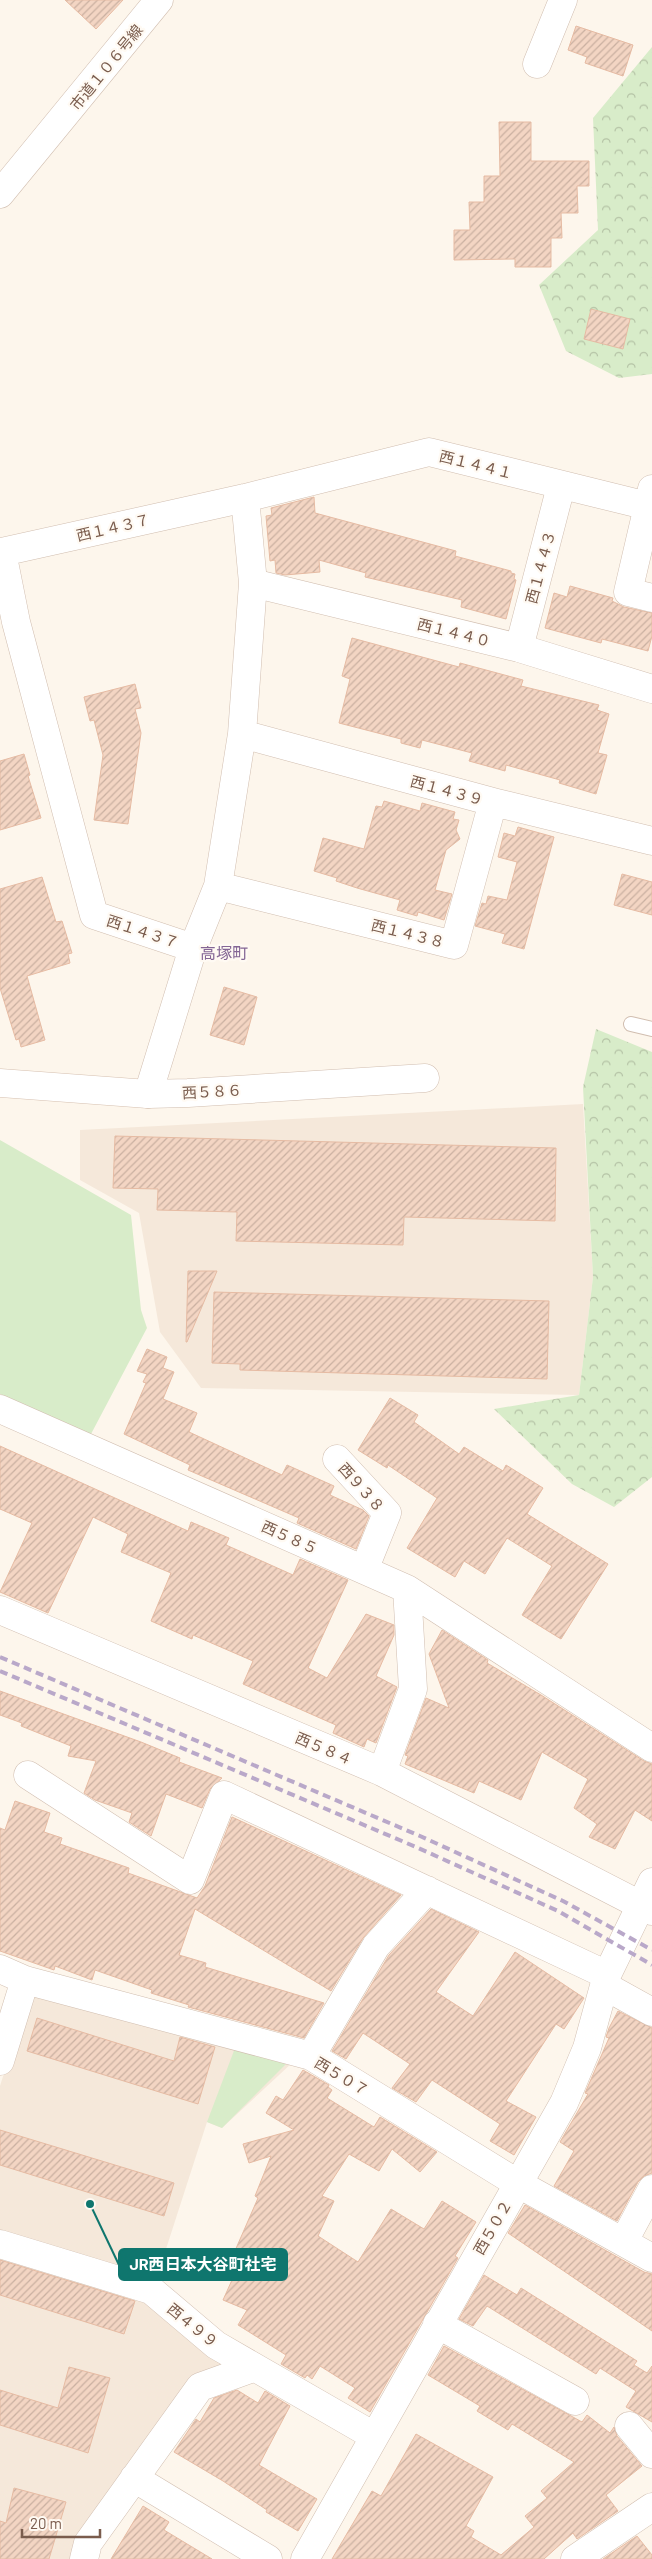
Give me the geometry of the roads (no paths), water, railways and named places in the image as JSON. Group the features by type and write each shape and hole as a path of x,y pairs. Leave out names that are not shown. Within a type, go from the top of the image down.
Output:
{"street":[{"name":"市道１０６号線","path":"0,194 159,0"},
{"path":"537,64 562,0"},
{"name":"西１４４１","path":"246,498 428,452 561,486 650,498"},
{"name":"西１４４３","path":"519,648 561,486"},
{"name":"西１４３７","path":"148,1094 193,948 218,886 242,734 253,583 246,498 2,552 8,624 94,915 193,948"},
{"path":"650,498 628,592 652,598"},
{"name":"西１４４０","path":"253,583 519,648 652,689"},
{"name":"西１４３９","path":"242,734 492,802 652,841"},
{"name":"西１４３８","path":"218,886 454,945 492,802"},
{"name":"西５８６","path":"0,1083 148,1094 188,1094 425,1078"},
{"name":"西５８５","path":"0,1410 407,1589 652,1748"},
{"name":"西９３８","path":"337,1459 387,1513 364,1570"},
{"path":"382,1772 413,1689 407,1589"},
{"name":"西５８４","path":"0,1610 382,1772 648,1899"},
{"path":"28,1775 190,1880 224,1795 427,1890 606,1980 652,2012"},
{"path":"311,2056 376,1946 427,1890"},
{"name":"西５０２","path":"305,2559 564,2102 587,2048 606,1980 648,1899"},
{"name":"西５０７","path":"0,1969 25,1980 311,2056 517,2183 652,2258"},
{"path":"0,2061 25,1980"},
{"path":"624,2241 652,2189"},
{"name":"西４９９","path":"0,2244 150,2290 216,2345 374,2436"},
{"path":"437,2324 574,2401"},
{"path":"84,2559 88,2543 200,2387 253,2368"},
{"path":"629,2426 652,2454"},
{"path":"134,2478 268,2559"},
{"path":"575,2559 652,2507"}],"lane":[{"path":"630,1024 652,1029"}],"railway":[{"path":"0,1657 420,1836 563,1901 652,1950"},
{"path":"0,1671 416,1847 558,1911 652,1965"}],"place":[{"name":"JR西日本大谷町社宅","path":"90,2204"}],"district":[{"name":"高塚町","path":"224,952"}]}
